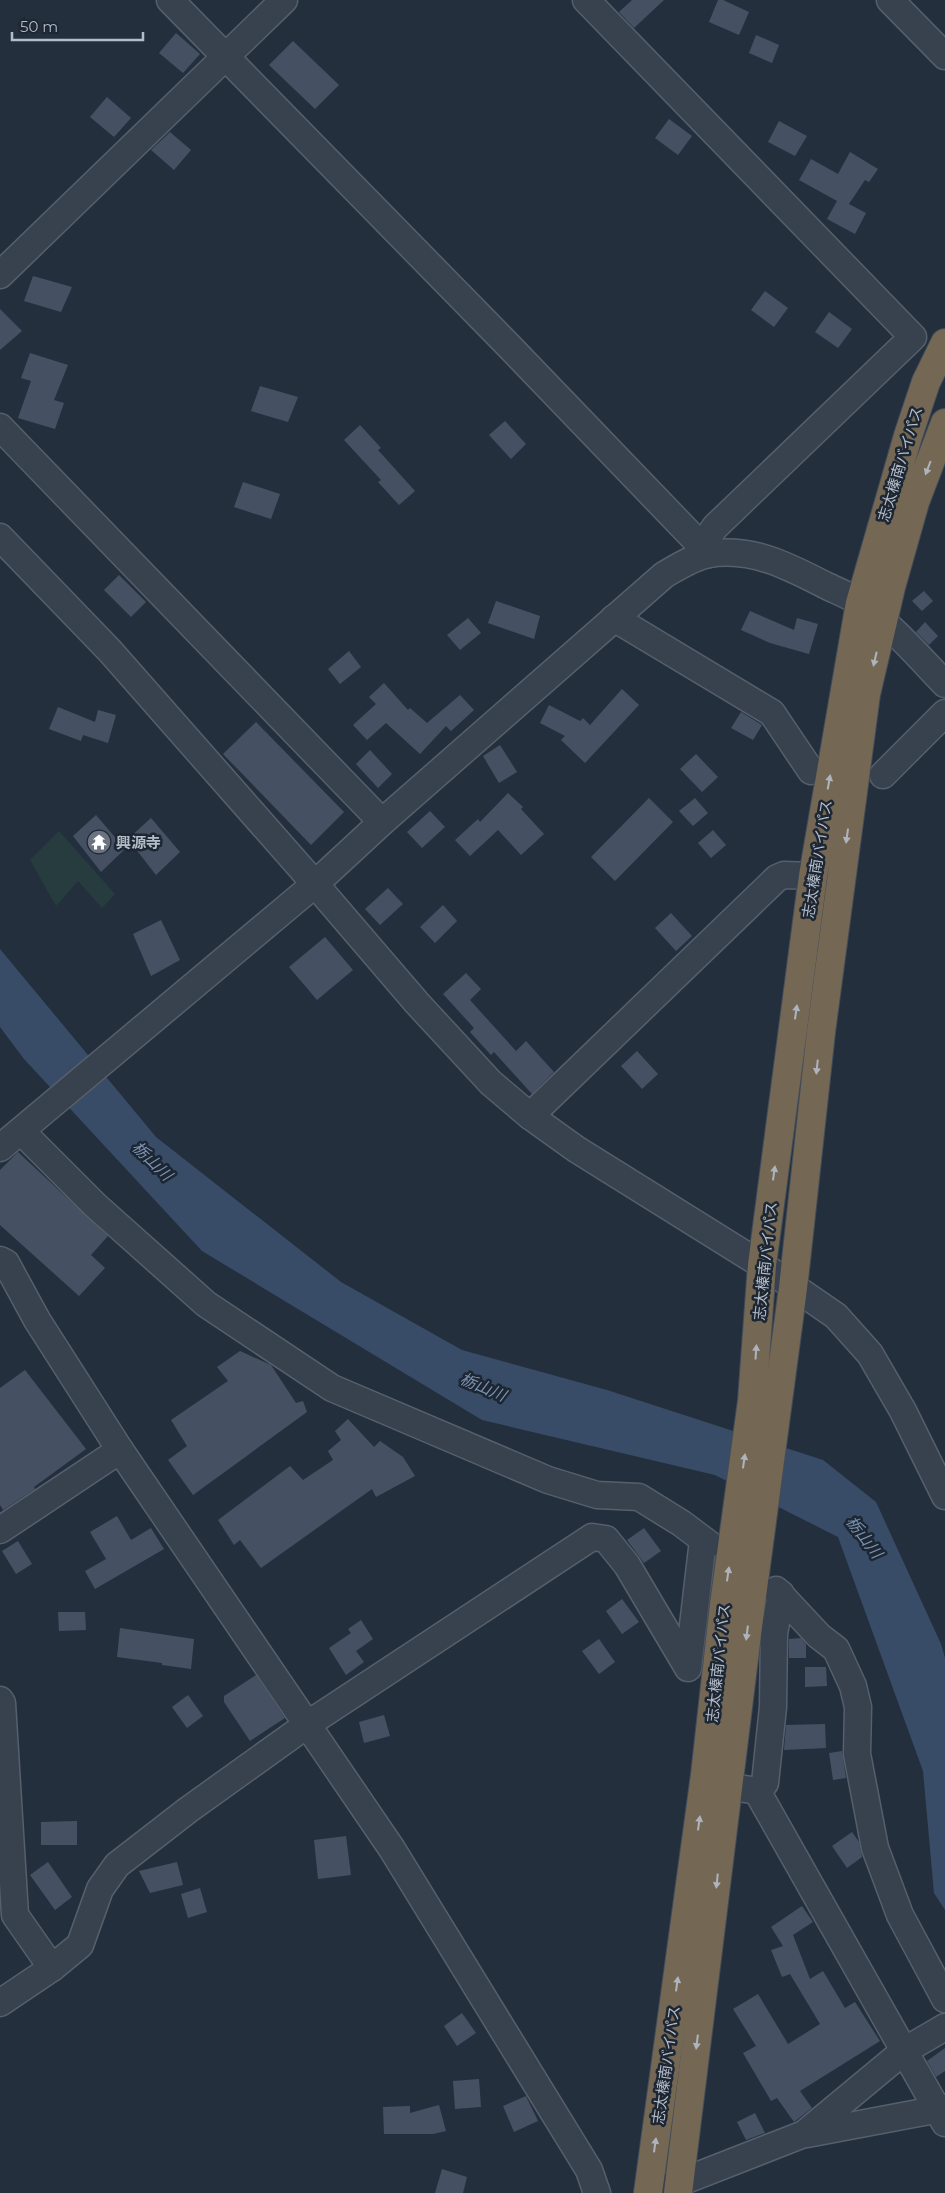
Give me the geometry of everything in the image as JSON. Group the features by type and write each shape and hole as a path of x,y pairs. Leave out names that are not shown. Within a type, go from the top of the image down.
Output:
{"highway":[{"name":"志太榛南バイパス","path":"765,1404 762,1266 812,876 860,603 908,436 926,382 945,343"},
{"name":"志太榛南バイパス","path":"679,2188 728,1786 750,1512 765,1404 793,1288 832,944 866,694 891,587 915,502 945,423"},
{"name":"志太榛南バイパス","path":"648,2193 705,1775 724,1605 750,1512"}],"street":[{"path":"170,0 499,336 709,554"},
{"path":"0,275 284,0"},
{"path":"586,0 912,337 715,527 707,539 709,554"},
{"path":"890,0 945,56"},
{"path":"0,427 382,822"},
{"path":"0,537 110,651 417,1003 491,1083 530,1116 576,1149 762,1266 836,1316 870,1354 903,1411 945,1496"},
{"path":"0,1148 315,884 382,822 664,575 689,561 709,554 751,554 778,561 860,603 884,622 945,684"},
{"path":"614,618 772,713 811,770"},
{"path":"883,776 945,713"},
{"path":"530,1116 777,878 784,874 812,876"},
{"path":"0,2002 52,1968 80,1945 100,1889 117,1865 188,1810 308,1724 592,1537 606,1539 628,1565 688,1668 706,1542 639,1497 596,1495 548,1480 332,1388 206,1304 95,1205 25,1127"},
{"path":"0,1260 6,1264 37,1320 120,1450 392,1849 588,2170 597,2193"},
{"path":"0,1530 120,1450"},
{"path":"757,1791 765,1783 773,1707 774,1634 778,1592 819,1636 836,1649 853,1686 858,1707 856,1754 875,1848 900,1915 945,1999"},
{"path":"0,1700 2,1703 15,1915 52,1968"},
{"path":"728,1786 757,1791"},
{"path":"653,2193 679,2188 804,2134 942,2114 904,2051 757,1791"},
{"path":"804,2134 904,2051 945,2027"}],"green space":[{"path":"59,831 115,894 102,908 78,881 56,906 30,860"}],"water":[{"name":"栃山川","path":"0,949 156,1137 341,1282 462,1350 607,1390 823,1460 876,1502 941,1644 945,1658 945,1910 934,1893 923,1771 838,1537 715,1475 482,1420 202,1251 24,1059 0,1027"}],"building":[{"path":"632,0 664,0 634,28 619,12"},
{"path":"718,0 723,0 749,12 739,35 709,22"},
{"path":"176,33 200,54 183,73 159,53"},
{"path":"756,35 779,45 772,63 749,53"},
{"path":"293,41 339,85 315,109 269,65"},
{"path":"107,97 131,118 114,137 90,117"},
{"path":"669,119 692,136 678,155 655,138"},
{"path":"779,121 807,136 795,156 768,142"},
{"path":"170,132 191,150 174,170 151,150"},
{"path":"850,152 878,169 869,182 865,180 849,204 866,213 855,234 827,219 837,201 799,180 811,159 838,174"},
{"path":"33,276 72,287 61,312 24,301"},
{"path":"765,291 788,308 774,327 751,310"},
{"path":"0,309 22,331 0,350"},
{"path":"829,312 852,329 838,348 815,332"},
{"path":"30,353 68,365 54,400 64,403 55,429 18,418 31,381 21,378"},
{"path":"260,386 298,397 288,422 251,411"},
{"path":"505,421 526,444 511,459 489,435"},
{"path":"360,425 381,448 378,450 415,491 399,505 378,482 381,480 344,440"},
{"path":"243,482 280,494 271,519 234,507"},
{"path":"119,575 146,602 131,617 104,590"},
{"path":"924,591 933,601 922,611 912,601"},
{"path":"496,601 540,616 534,639 488,623"},
{"path":"750,611 794,630 797,618 818,624 809,654 770,643 741,630"},
{"path":"468,618 481,633 460,650 447,635"},
{"path":"925,622 938,636 929,645 916,632"},
{"path":"349,651 361,667 340,684 328,669"},
{"path":"384,683 408,710 410,708 427,723 460,695 474,710 451,731 446,726 420,754 386,723 367,740 353,725 376,704 369,697"},
{"path":"622,689 639,705 585,763 561,740 565,736 540,723 549,705 580,721 583,718 590,725"},
{"path":"58,707 95,722 98,710 116,715 108,743 83,735 81,741 49,729"},
{"path":"741,712 762,725 753,740 731,728"},
{"path":"256,722 344,812 311,845 223,754"},
{"path":"500,745 517,772 499,783 483,756"},
{"path":"370,750 392,774 378,788 356,764"},
{"path":"696,754 718,777 702,792 680,769"},
{"path":"508,793 523,807 521,809 544,834 521,855 498,830 470,856 455,840 478,819 480,822"},
{"path":"649,798 673,822 615,881 591,857"},
{"path":"695,798 708,813 693,826 679,811"},
{"path":"430,811 445,827 422,848 407,832"},
{"name":"興源寺","path":"96,815 125,849 101,872 73,836"},
{"path":"151,818 180,852 156,875 128,839"},
{"path":"713,830 726,845 711,858 698,843"},
{"path":"388,888 403,904 380,925 365,909"},
{"path":"443,905 457,921 435,943 420,927"},
{"path":"671,913 692,936 676,951 655,928"},
{"path":"161,920 180,960 151,976 133,934"},
{"path":"325,937 353,970 317,1000 289,967"},
{"path":"466,973 481,989 470,1000 516,1051 526,1041 554,1072 532,1094 494,1052 491,1055 470,1032 474,1028 443,994"},
{"path":"637,1051 658,1074 642,1089 621,1066"},
{"path":"18,1152 108,1236 91,1255 105,1268 79,1296 0,1225 0,1170"},
{"path":"240,1351 271,1365 296,1403 303,1401 307,1412 193,1495 168,1460 187,1446 171,1420 228,1381 217,1367"},
{"path":"25,1370 86,1449 34,1487 35,1489 3,1510 0,1505 0,1388"},
{"path":"348,1419 374,1447 380,1441 403,1457 415,1476 376,1497 372,1489 261,1568 240,1540 234,1545 218,1520 290,1466 303,1480 333,1460 328,1451 341,1440 335,1431"},
{"path":"117,1516 131,1540 151,1528 164,1549 95,1589 85,1571 106,1559 90,1532"},
{"path":"644,1528 661,1551 644,1563 627,1540"},
{"path":"18,1541 32,1564 16,1574 2,1551"},
{"path":"622,1599 639,1622 622,1634 606,1611"},
{"path":"58,1612 85,1612 86,1630 59,1631"},
{"path":"361,1620 373,1639 356,1651 364,1662 346,1675 329,1648 351,1633 348,1629"},
{"path":"120,1628 194,1639 191,1669 117,1657"},
{"path":"801,1638 806,1644 806,1658 789,1658 789,1639"},
{"path":"599,1639 615,1662 599,1674 582,1651"},
{"path":"805,1667 826,1667 827,1686 805,1687"},
{"path":"256,1675 285,1718 250,1741 224,1702 224,1696"},
{"path":"188,1695 203,1716 187,1728 172,1707"},
{"path":"384,1715 390,1736 364,1743 359,1722"},
{"path":"825,1724 826,1748 784,1750 786,1725"},
{"path":"842,1751 846,1778 833,1780 829,1753"},
{"path":"77,1821 77,1845 41,1845 41,1822"},
{"path":"852,1832 859,1842 862,1857 847,1868 832,1846"},
{"path":"346,1836 351,1875 318,1879 314,1840"},
{"path":"48,1862 72,1897 55,1910 30,1875"},
{"path":"177,1862 183,1885 150,1893 139,1871"},
{"path":"200,1888 207,1912 188,1918 181,1894"},
{"path":"802,1906 813,1922 793,1935 810,1979 823,1971 845,2008 855,2002 880,2041 800,2091 812,2108 794,2122 777,2098 771,2101 743,2053 756,2046 733,2009 758,1994 788,2044 820,2024 790,1974 782,1977 771,1950 783,1946 771,1927"},
{"path":"462,2013 476,2033 457,2046 444,2026"},
{"path":"945,2048 945,2071 936,2077 927,2061"},
{"path":"479,2079 481,2107 455,2109 453,2081"},
{"path":"526,2096 538,2121 514,2132 503,2106"},
{"path":"439,2105 446,2131 433,2134 384,2134 383,2107 410,2106 410,2113"},
{"path":"755,2113 765,2133 746,2140 737,2122"},
{"path":"442,2169 467,2177 463,2193 435,2193"}],"place":[{"name":"興源寺","path":"99,842"}]}
